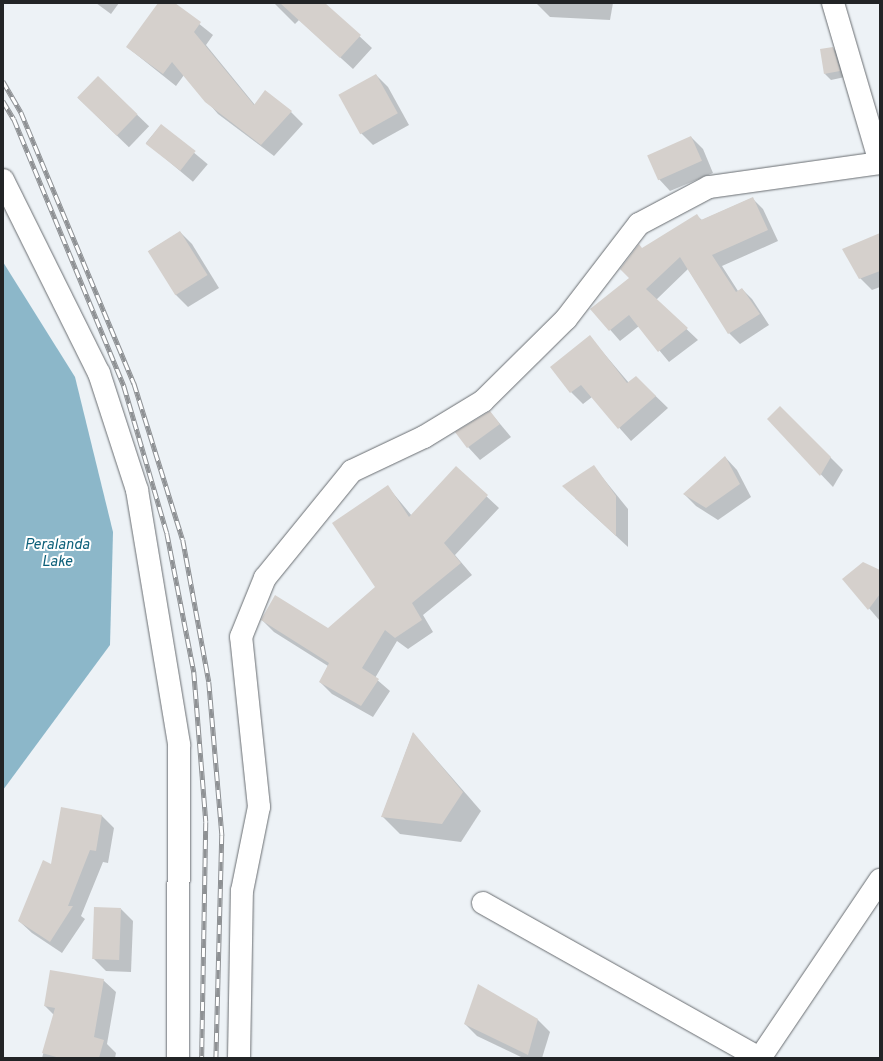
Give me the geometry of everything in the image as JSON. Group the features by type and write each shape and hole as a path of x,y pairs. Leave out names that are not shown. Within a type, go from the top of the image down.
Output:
{"street":[{"path":"239,1058 242,891 259,808 241,638 265,578 352,471 424,436 483,401 566,319 639,224 708,187 880,163 833,3"},
{"path":"3,180 99,374 137,490 179,745 178,1058"},
{"path":"483,903 760,1058 880,880"}],"water":[{"name":"Peralanda Lake","path":"3,262 75,377 113,532 110,645 3,790"}],"building":[{"path":"158,3 175,3 201,22 194,32 254,105 265,90 292,111 261,145 205,102 172,62 163,74 126,47"},
{"path":"280,3 325,3 361,35 340,58"},
{"path":"833,47 840,71 824,74 820,49"},
{"path":"376,74 398,113 360,134 338,95"},
{"path":"98,76 138,114 117,136 77,98"},
{"path":"161,124 196,151 180,171 146,144"},
{"path":"691,136 702,161 658,180 647,156"},
{"path":"753,197 768,230 712,255 736,292 742,288 760,314 728,334 680,257 646,289 688,328 658,352 629,315 609,331 590,309 629,278 620,269 639,244 642,248 697,214 701,220"},
{"path":"180,231 208,275 175,295 148,251"},
{"path":"880,233 880,271 859,279 842,249"},
{"path":"590,335 627,383 636,376 656,396 618,429 581,385 570,393 550,367"},
{"path":"780,406 831,457 820,476 767,419"},
{"path":"490,411 500,424 467,448 455,432"},
{"path":"725,456 740,484 706,508 683,494"},
{"path":"594,465 616,496 616,536 562,486"},
{"path":"456,466 488,495 444,543 461,563 412,603 422,620 395,638 385,630 362,668 379,679 361,706 319,682 329,663 261,620 275,595 328,628 375,587 332,523 388,485 409,517"},
{"path":"863,562 880,570 880,594 868,610 842,579"},
{"path":"413,732 463,792 442,824 381,817"},
{"path":"61,807 102,815 96,851 90,850 68,906 73,906 50,942 18,921 43,860 51,864"},
{"path":"94,907 121,908 119,960 92,959"},
{"path":"50,970 104,979 94,1037 104,1040 99,1058 60,1058 42,1053 55,1008 44,1006"},
{"path":"478,984 538,1019 528,1055 464,1024"}],"railway":[{"path":"3,81 21,112 134,383 183,540 209,682 222,835 216,1058"},
{"path":"3,101 14,119 124,386 167,533 194,672 206,822 202,1058"}]}
